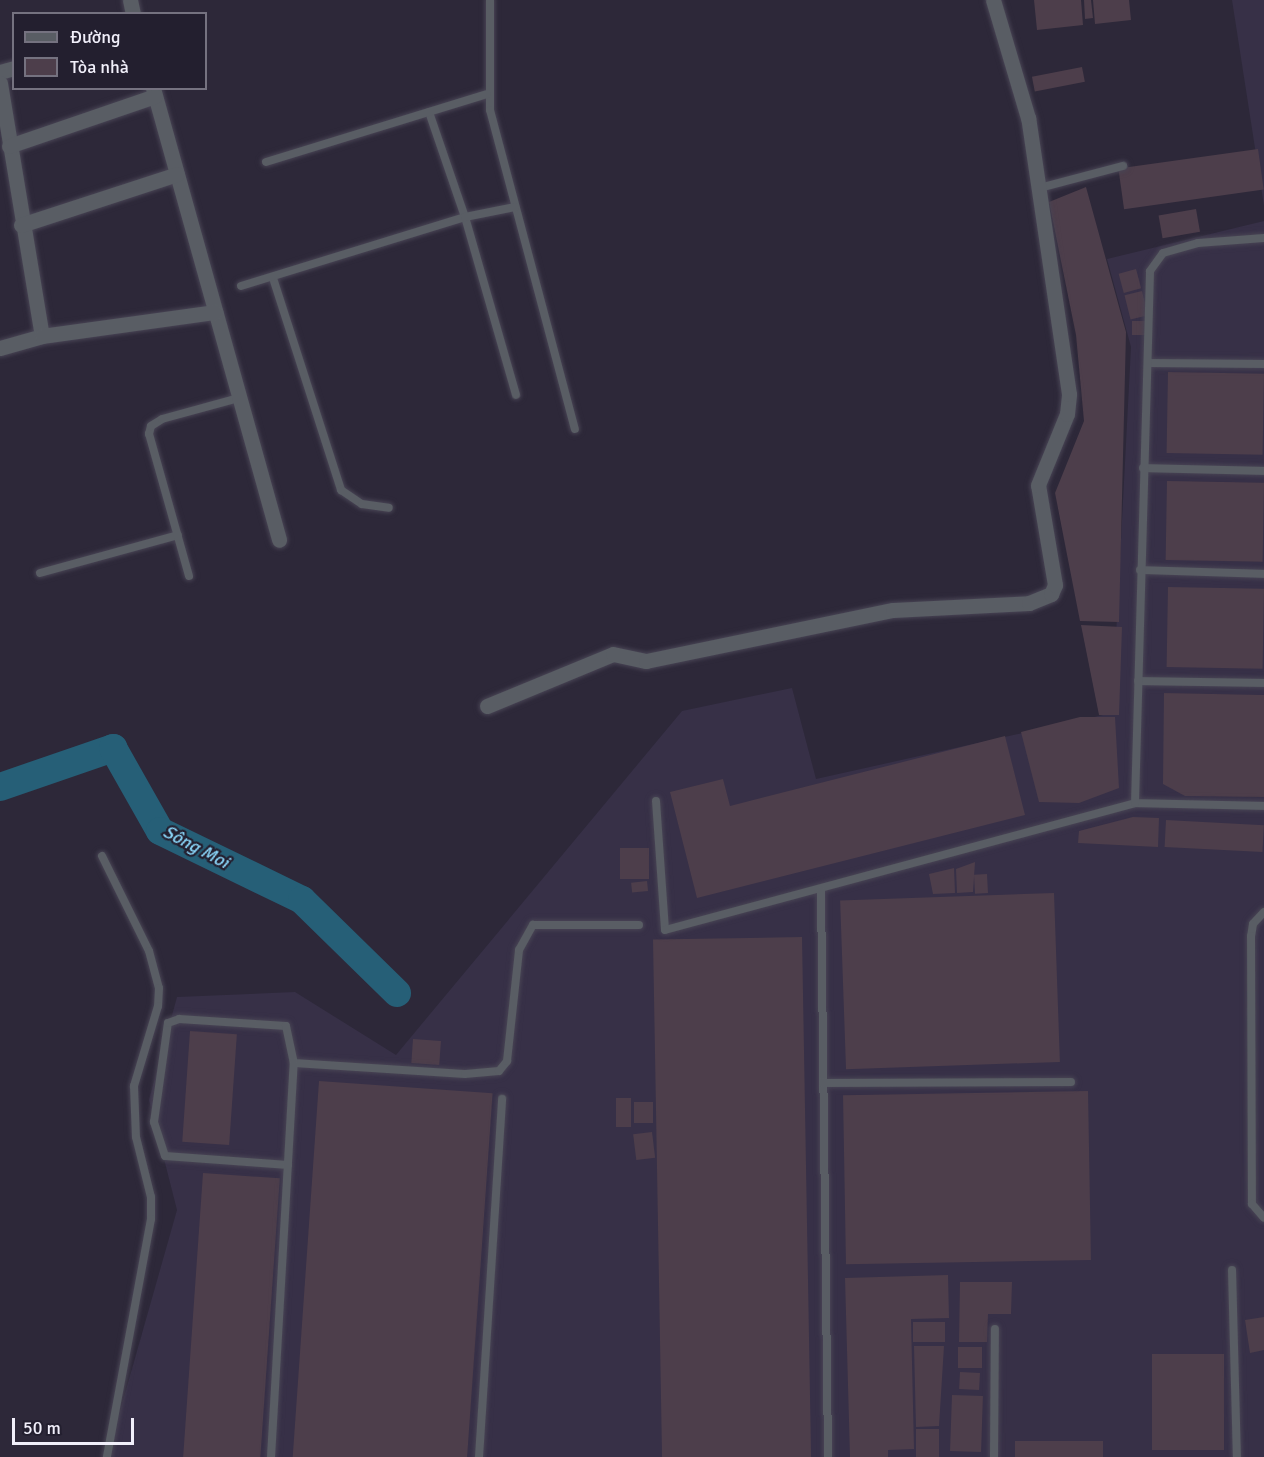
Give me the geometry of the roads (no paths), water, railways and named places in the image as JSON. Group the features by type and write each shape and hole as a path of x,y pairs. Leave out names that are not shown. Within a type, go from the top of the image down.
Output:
{"street":[{"path":"487,706 613,654 646,661 893,610 1029,603 1051,594 1055,585 1038,485 1067,414 1069,394 1026,106 993,0"},
{"path":"0,83 21,225 42,336"},
{"path":"9,146 154,92 279,540"},
{"path":"21,225 177,174"},
{"path":"0,348 42,336 215,312"}],"lane":[{"path":"490,0 487,94 575,429"},
{"path":"266,162 487,94"},
{"path":"429,112 465,217 516,395"},
{"path":"1039,188 1123,166"},
{"path":"241,286 465,217 515,207"},
{"path":"1135,803 1143,468 1150,363 1147,290 1150,271 1163,253 1198,243 1264,238"},
{"path":"273,278 341,490 362,504 389,508"},
{"path":"1150,363 1264,364"},
{"path":"189,576 149,434 151,426 162,418 239,398"},
{"path":"1143,468 1264,471"},
{"path":"40,573 178,535"},
{"path":"1140,570 1264,574"},
{"path":"1138,681 1264,683"},
{"path":"656,801 665,930 821,890 1135,803 1264,806"},
{"path":"102,856 149,951 159,988 158,1006 134,1086 136,1137 151,1197 151,1219 107,1457"},
{"path":"821,890 828,1457"},
{"path":"1264,912 1253,924 1251,936 1254,1077 1252,1204 1264,1218"},
{"path":"294,1063 465,1074 499,1071 507,1061 519,950 533,925 639,925"},
{"path":"271,1457 294,1063 286,1026 179,1019 168,1023 154,1122 165,1156 288,1165"},
{"path":"1254,1077 1264,1077"},
{"path":"824,1083 1071,1082"},
{"path":"479,1457 502,1099"},
{"path":"1232,1270 1237,1457"},
{"path":"994,1457 995,1329"}],"waterway":[{"name":"Sông Moi","path":"0,787 113,748 160,831 302,900 397,993"}]}
